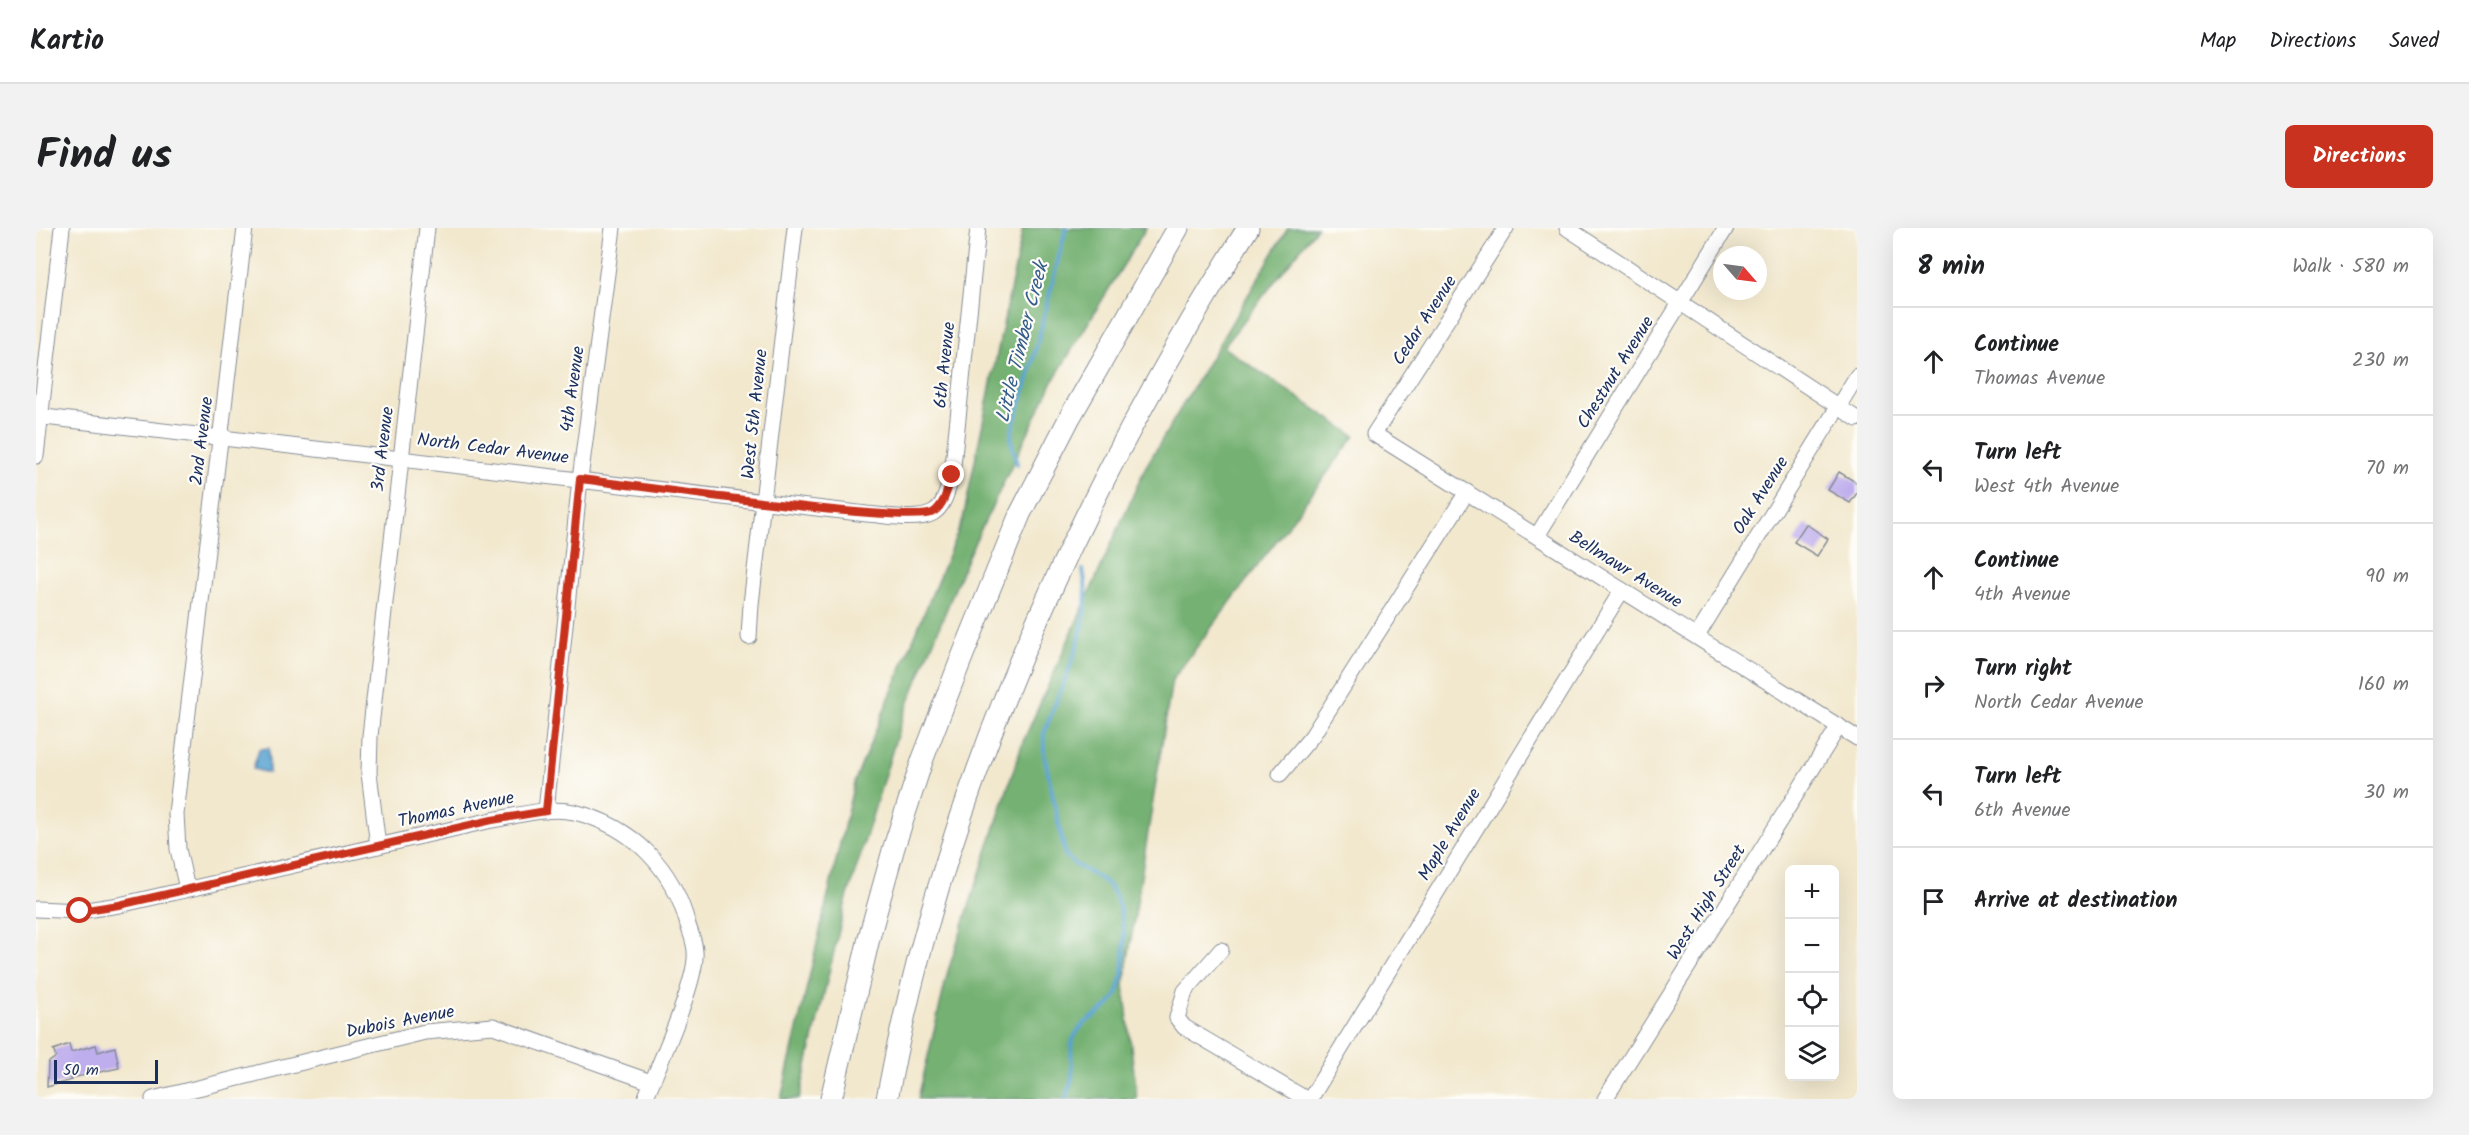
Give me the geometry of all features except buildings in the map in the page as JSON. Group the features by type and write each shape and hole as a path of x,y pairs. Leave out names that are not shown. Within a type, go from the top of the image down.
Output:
{"highway":[{"path":"831,1099 870,934 894,847 921,761 960,662 1020,514 1070,417 1179,228"},
{"path":"887,1099 898,1043 931,911 962,815 1043,604 1150,391 1248,228"}],"street":[{"path":"36,456 38,416 62,228"},
{"name":"2nd Avenue","path":"187,889 178,849 176,814 245,228"},
{"name":"3rd Avenue","path":"378,846 369,772 376,675 427,228"},
{"name":"4th Avenue","path":"546,811 580,479 613,228"},
{"name":"West 5th Avenue","path":"749,638 750,604 795,228"},
{"name":"6th Avenue","path":"940,504 952,475 978,228"},
{"name":"Cedar Avenue","path":"1374,434 1506,228"},
{"path":"1567,228 1857,419"},
{"name":"Chestnut Avenue","path":"1537,536 1726,228"},
{"name":"Oak Avenue","path":"1697,636 1857,376"},
{"name":"North Cedar Avenue","path":"38,416 867,514 915,516 933,513 940,504"},
{"name":"Bellmawr Avenue","path":"1374,434 1856,735"},
{"path":"1280,774 1312,736 1467,492"},
{"name":"Maple Avenue","path":"1308,1099 1622,590"},
{"name":"West High Street","path":"1605,1099 1839,726"},
{"name":"Thomas Avenue","path":"36,909 80,911 492,820 546,811 573,812 608,825 632,838 669,876 681,898 696,953 675,1023 645,1099"},
{"path":"1221,950 1185,991 1177,1018 1184,1027 1308,1099"},
{"name":"Dubois Avenue","path":"153,1099 425,1032 483,1026 493,1026 536,1039 651,1082"}],"green space":[{"path":"1023,228 1146,228 1054,379 969,554 902,719 845,905 799,1099 781,1099 854,783 963,519"},
{"path":"1288,228 1317,228 1223,347 1355,436 1172,680 1124,985 1137,1099 918,1099 948,971 1022,744 1145,468"}],"water":[{"path":"269,748 269,773 253,769 259,749"}],"waterway":[{"name":"Little Timber Creek","path":"1017,464 1011,441 1012,430 1030,373 1066,228"},
{"name":"Little Timber Creek","path":"1066,1099 1072,1077 1073,1040 1086,1022 1112,1002 1118,992 1124,963 1121,914 1112,890 1102,880 1075,864 1065,854 1044,754 1044,734 1081,633 1086,591 1083,570"}],"route":[{"path":"80,911 119,905 492,820 546,811 580,479 867,514 915,516 933,513 944,500 952,475"}]}
